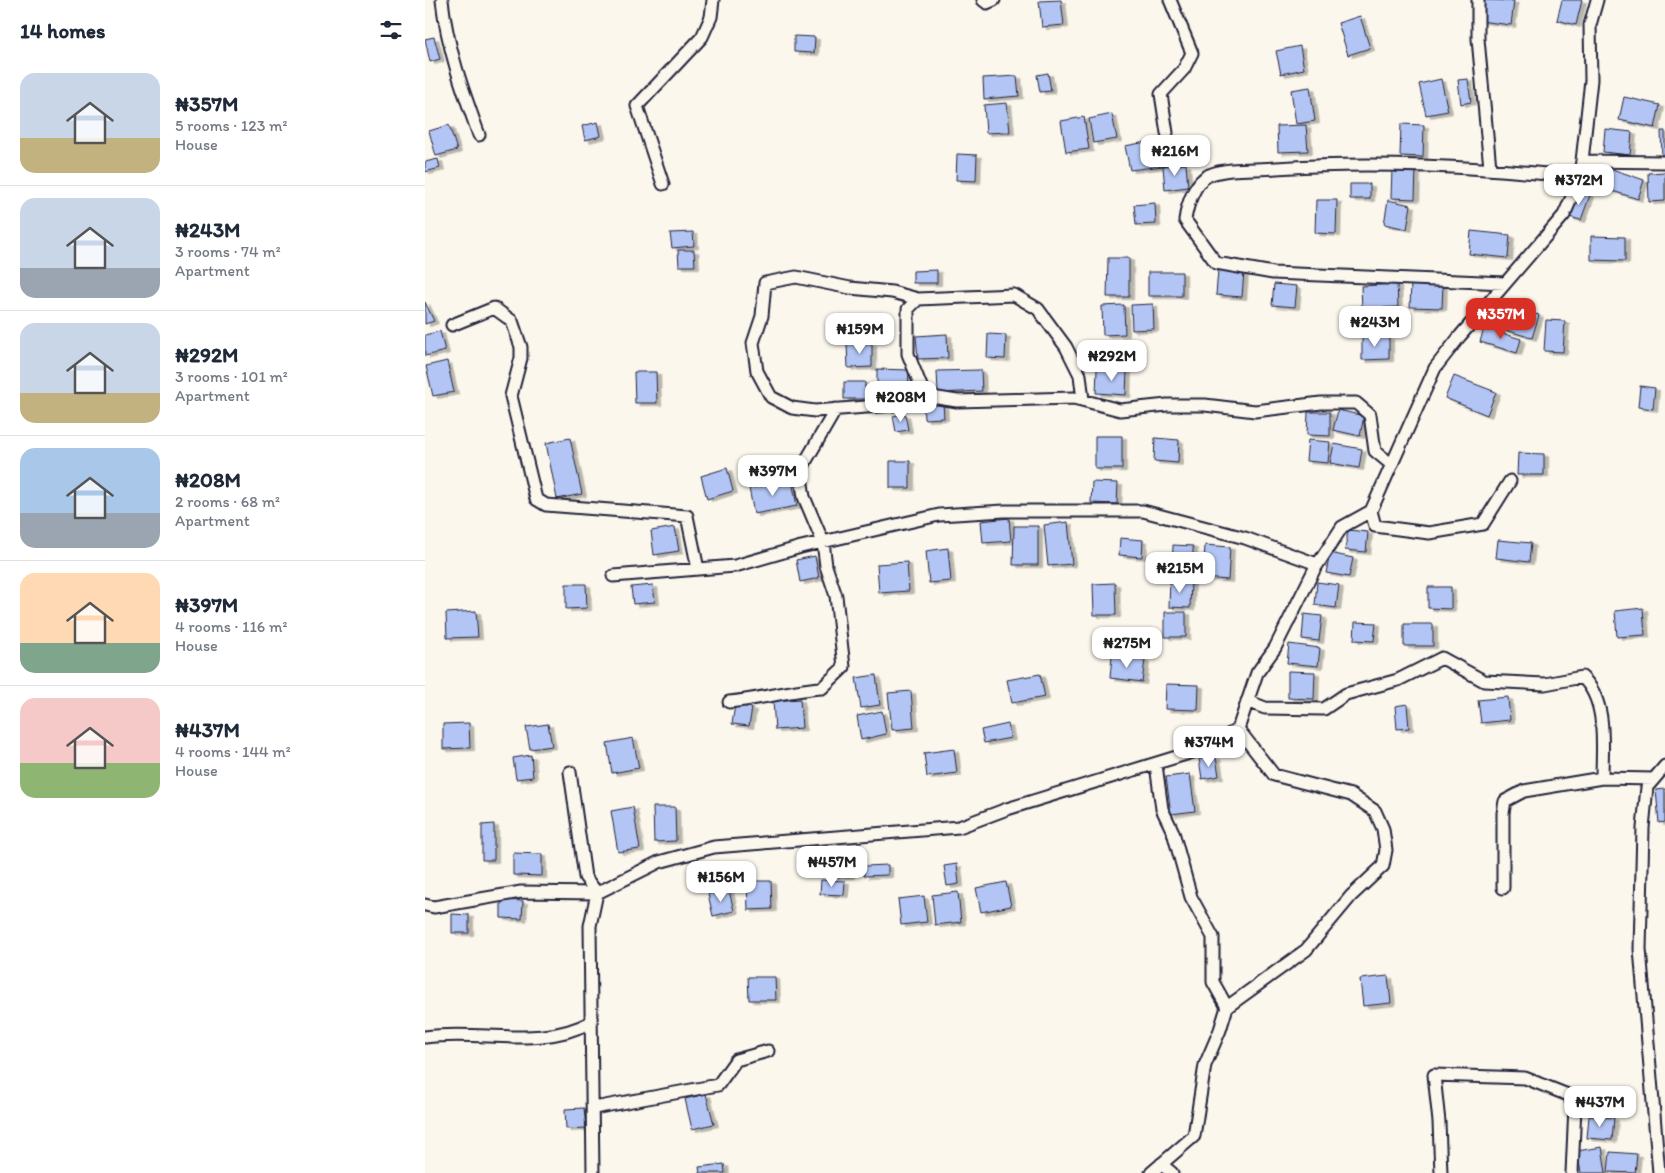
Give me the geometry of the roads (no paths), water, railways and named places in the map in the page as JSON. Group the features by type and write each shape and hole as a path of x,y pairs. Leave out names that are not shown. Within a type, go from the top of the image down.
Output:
{"street":[{"path":"442,0 444,26 456,70 479,135"},
{"path":"663,184 637,106 702,37 711,17 713,0"},
{"path":"983,0 987,2 994,0"},
{"path":"1167,133 1161,94 1183,69 1192,53 1170,0"},
{"path":"1478,0 1479,39 1490,168"},
{"path":"425,906 435,908 521,892 597,892 659,862 714,847 959,827 1007,808 1156,765 1209,747 1238,729 1257,672 1275,648 1317,564 1342,527 1371,511 1435,368 1564,215 1579,177 1582,161 1591,80 1590,25 1597,0"},
{"path":"1582,161 1665,162"},
{"path":"1505,283 1273,272 1216,263 1185,220 1188,200 1207,176 1226,171 1391,164 1490,168 1579,177"},
{"path":"1083,400 1080,375 1066,347 1038,309 1014,295 918,299 893,292 851,288 796,277 765,283 762,316 753,344 757,371 771,398 792,408 815,411 893,405 925,396 957,401 1074,398 1120,410 1167,405 1205,405 1255,411 1321,403 1356,403 1370,415 1375,451 1392,464"},
{"path":"918,299 908,309 908,354 925,396"},
{"path":"452,325 494,308 512,321 521,347 521,358 511,396 536,499 546,506 687,516 697,569"},
{"path":"729,702 767,697 794,690 822,688 844,667 837,596 826,566 823,542 803,497 800,471 836,409"},
{"path":"1371,511 1375,526 1429,533 1483,524 1510,481"},
{"path":"613,576 735,566 823,542 939,515 1004,511 1143,511 1245,538 1317,564"},
{"path":"1247,701 1265,708 1324,709 1346,694 1398,680 1442,658 1484,681 1545,684 1582,677 1592,686 1603,724 1602,778"},
{"path":"1151,1173 1194,1136 1205,1064 1220,1030 1227,1007 1306,950 1351,896 1383,866 1386,850 1383,829 1375,810 1351,795 1274,775 1238,729"},
{"path":"1156,765 1162,809 1173,832 1191,897 1213,937 1213,982 1227,1007"},
{"path":"1659,1173 1640,948 1643,828 1647,787 1665,766"},
{"path":"570,772 585,877 597,892"},
{"path":"1503,888 1503,813 1505,801 1524,791 1602,778 1654,779"},
{"path":"593,1173 594,1108 590,926 597,892"},
{"path":"425,1037 555,1036 591,1022"},
{"path":"594,1108 718,1085 736,1060 768,1051"},
{"path":"1441,1173 1434,1075 1525,1078 1568,1095 1575,1106 1572,1173"},
{"path":"1161,1164 1172,1173"}]}
